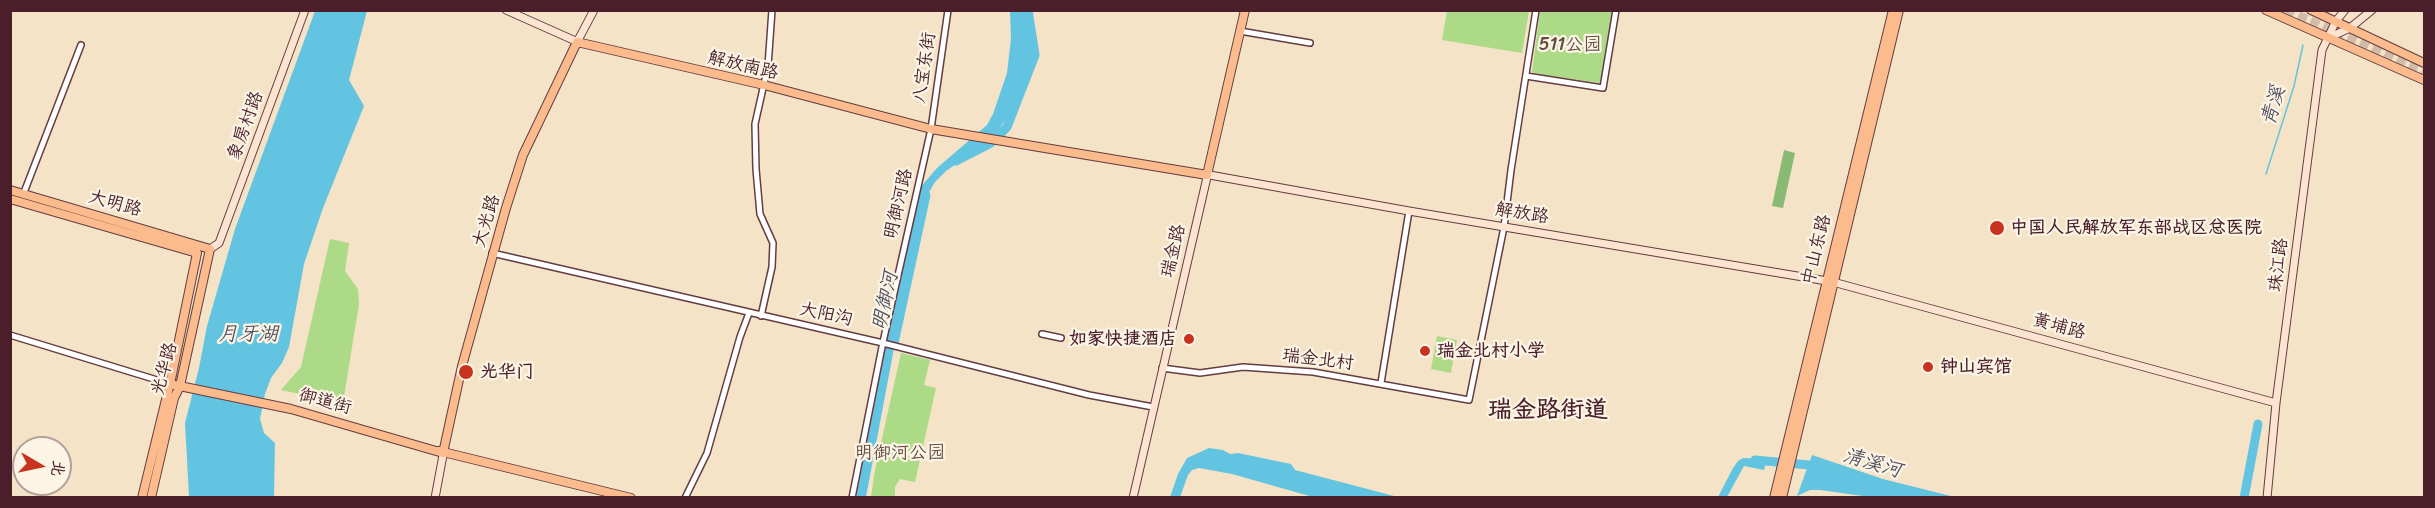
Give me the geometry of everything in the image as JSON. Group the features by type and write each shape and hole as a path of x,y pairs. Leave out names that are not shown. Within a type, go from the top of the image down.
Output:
{"main road":[{"name":"中山东路","path":"1782,498 1782,481 1790,445 1893,10"},
{"name":"中山东路","path":"1829,281 1899,10"},
{"path":"2266,10 2424,80"},
{"path":"2311,10 2325,14 2424,63"},
{"path":"931,129 1082,154"},
{"name":"大明路","path":"10,190 22,198 197,253"},
{"name":"大明路","path":"10,199 22,198 210,249"},
{"name":"光华路","path":"151,498 174,398 180,386 210,249"},
{"name":"光华路","path":"142,498 170,384 197,253"},
{"path":"443,453 462,366"},
{"path":"170,384 291,409 443,453 632,498"},
{"name":"中山东路","path":"1774,498 1782,481"}],"street":[{"name":"象房村路","path":"210,249 219,243 305,10"},
{"name":"解放南路","path":"506,10 577,42 764,85 931,129 1011,142"},
{"name":"大光路","path":"462,366 492,253 523,155 594,10"},
{"path":"760,316 772,267 773,243 760,214 756,169 756,124 764,85 772,10"},
{"name":"八宝东街","path":"931,129 948,10"},
{"name":"瑞金路","path":"1133,498 1245,10"},
{"path":"1504,226 1510,170 1536,10"},
{"path":"1526,76 1603,88 1616,10"},
{"name":"珠江路","path":"2267,498 2276,403 2322,50 2336,21 2345,10"},
{"path":"2328,38 2350,28 2372,10"},
{"path":"1240,31 1310,43"},
{"path":"22,198 81,45"},
{"name":"明御河路","path":"852,498 883,342 931,129"},
{"path":"1082,154 1207,175"},
{"name":"解放路","path":"1207,175 1829,281"},
{"path":"1381,383 1409,211"},
{"name":"瑞金北村","path":"1162,368 1200,373 1243,367 1313,372 1469,400 1504,226"},
{"name":"大阳沟","path":"492,253 760,316 883,342 1089,395 1153,407"},
{"name":"黄埔路","path":"1829,281 2276,403"},
{"path":"685,498 707,453 749,313"},
{"path":"1042,334 1060,338"},
{"path":"10,335 170,384"},
{"path":"435,498 443,453"}],"green space":[{"path":"1447,11 1529,11 1522,53 1442,40"},
{"name":"511公园","path":"1540,11 1613,11 1600,83 1532,72"},
{"path":"1784,150 1795,153 1783,208 1772,206"},
{"path":"330,239 349,243 345,271 358,289 359,304 343,403 281,390 301,367"},
{"path":"1437,336 1457,340 1451,373 1431,369"},
{"name":"明御河公园","path":"901,353 930,360 924,385 936,388 915,482 900,479 895,487 895,497 871,497 875,470"}],"water":[{"name":"月牙湖","path":"315,11 367,11 349,80 364,106 323,208 304,264 289,347 282,363 271,378 265,394 260,419 264,433 275,443 274,497 189,497 185,423 207,326 235,229"},
{"name":"明御河","path":"1010,11 1030,11 1031,53 1020,90 999,129 983,146 946,171 935,182 925,199 904,295 866,497 856,498 899,275 919,189 937,168 987,125 993,114 1007,73 1011,39"},
{"path":"1209,448 1223,450 1230,454 1238,453 1291,464 1295,470 1398,497 1313,497 1232,474 1199,468 1192,470 1188,475 1180,497 1170,497 1178,474 1187,458"},
{"path":"1812,455 1883,479 1955,497 1877,498 1820,490 1810,490 1797,496"},
{"path":"1743,458 1767,459 1764,470 1744,466 1727,497 1718,497 1733,468"}],"waterway":[{"name":"明御河","path":"998,136 1007,127 1035,55 1028,10"},
{"name":"青溪","path":"2266,174 2294,86 2303,45"},
{"name":"明御河","path":"956,161 991,143"},
{"name":"明御河","path":"894,343 926,195"},
{"path":"2244,498 2258,424"},
{"name":"明御河","path":"1755,460 1809,465 1821,469"}],"tunnel":[{"path":"2286,10 2424,72"}],"place":[{"name":"中国人民解放军东部战区总医院","path":"1997,228"},
{"name":"如家快捷酒店","path":"1189,339"},
{"name":"瑞金北村小学","path":"1425,351"},
{"name":"钟山宾馆","path":"1928,367"},
{"name":"光华门","path":"466,372"}],"district":[{"name":"瑞金路街道","path":"1548,411"}],"water label":[{"name":"清溪河","path":"1872,464"}]}
